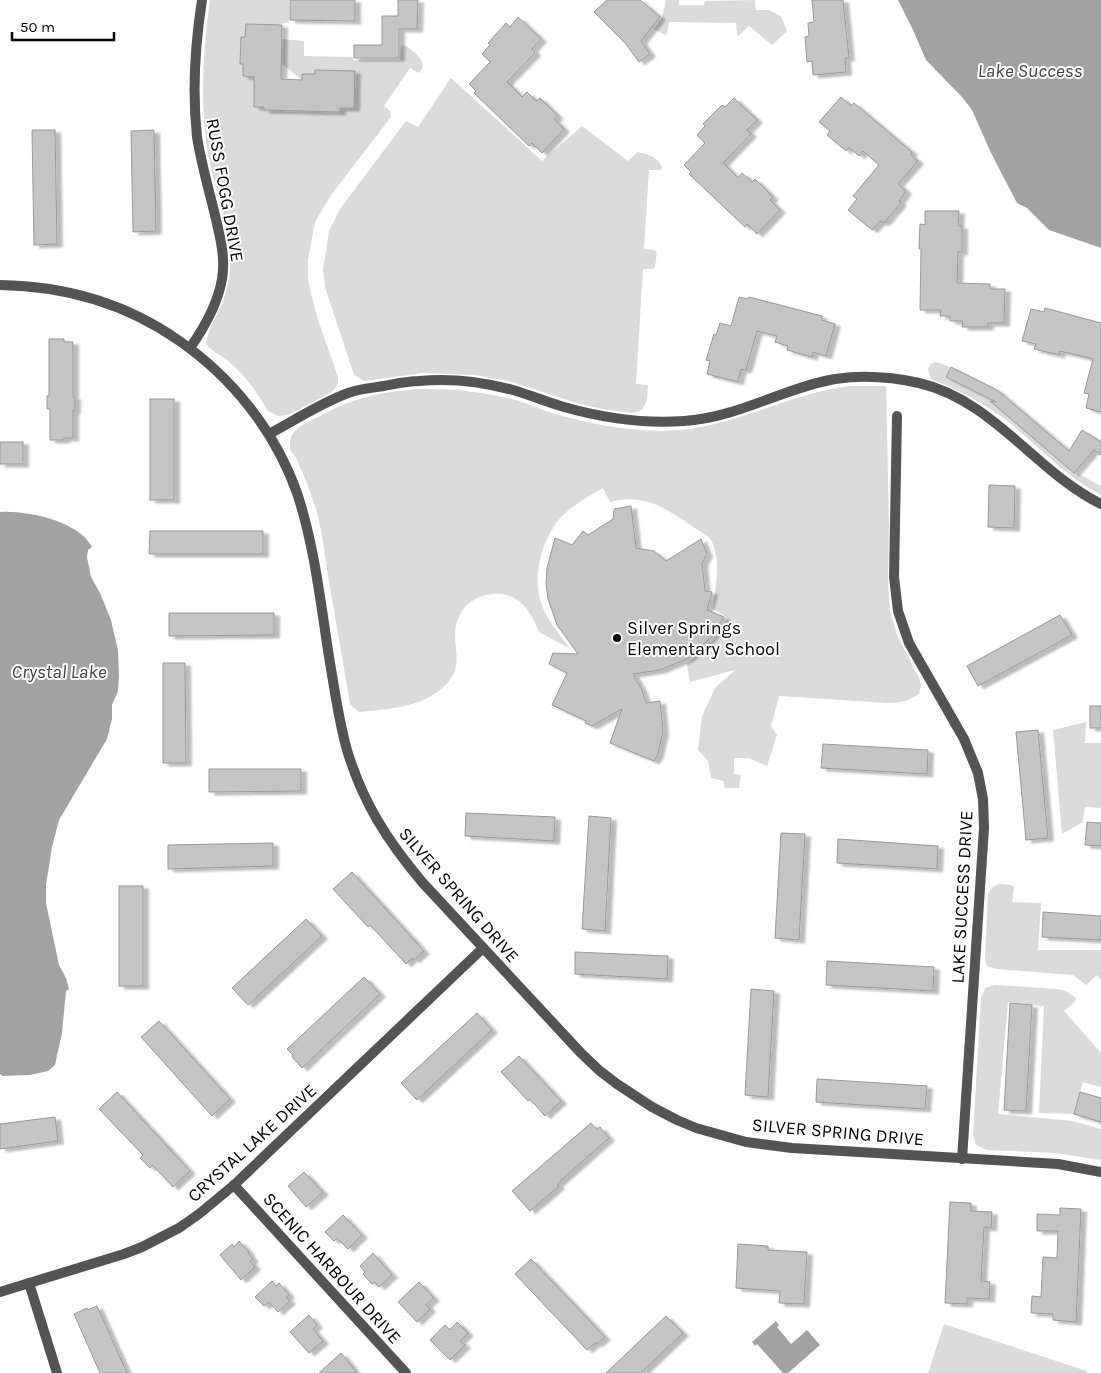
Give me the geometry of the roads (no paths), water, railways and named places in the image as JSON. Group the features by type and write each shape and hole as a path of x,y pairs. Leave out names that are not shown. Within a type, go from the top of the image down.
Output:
{"street":[{"name":"RUSS FOGG DRIVE","path":"190,348 204,326 218,295 224,265 220,237 202,164 195,116 196,56 202,0"},
{"name":"SILVER SPRING DRIVE","path":"0,285 42,288 88,297 142,317 160,327 212,365 253,410 289,473 304,516 342,729 352,766 371,810 397,852 422,882 600,1071 635,1097 677,1120 722,1136 768,1145 1058,1164 1101,1172"},
{"path":"268,434 319,406 350,392 419,380 486,384 593,415 654,423 706,418 834,380 862,376 876,377 920,383 953,396 974,407 996,423 1068,485 1101,504"},
{"name":"LAKE SUCCESS DRIVE","path":"896,416 894,577 898,611 909,643 968,747 978,773 983,799 982,855 962,1159"},
{"name":"CRYSTAL LAKE DRIVE","path":"0,1292 124,1254 158,1240 199,1214 234,1185 484,948"},
{"name":"SCENIC HARBOUR DRIVE","path":"234,1185 406,1373"},
{"path":"29,1283 57,1373"}],"water":[{"name":"Lake Success","path":"898,0 1101,0 1101,248 1049,230 1027,208 1017,203 991,153 972,110 926,60"},
{"name":"Crystal Lake","path":"0,512 24,513 51,519 76,530 92,547 88,550 87,557 91,577 111,620 118,650 119,676 118,691 112,705 112,719 107,739 59,820 52,847 46,885 46,903 59,965 69,989 66,991 62,1033 55,1065 48,1071 30,1075 3,1076 0,1074"},
{"path":"776,1321 779,1325 777,1327 791,1344 807,1330 820,1345 788,1373 783,1373 757,1344 755,1346 752,1342"}],"place":[{"name":"Silver Springs Elementary School","path":"617,638"}]}
